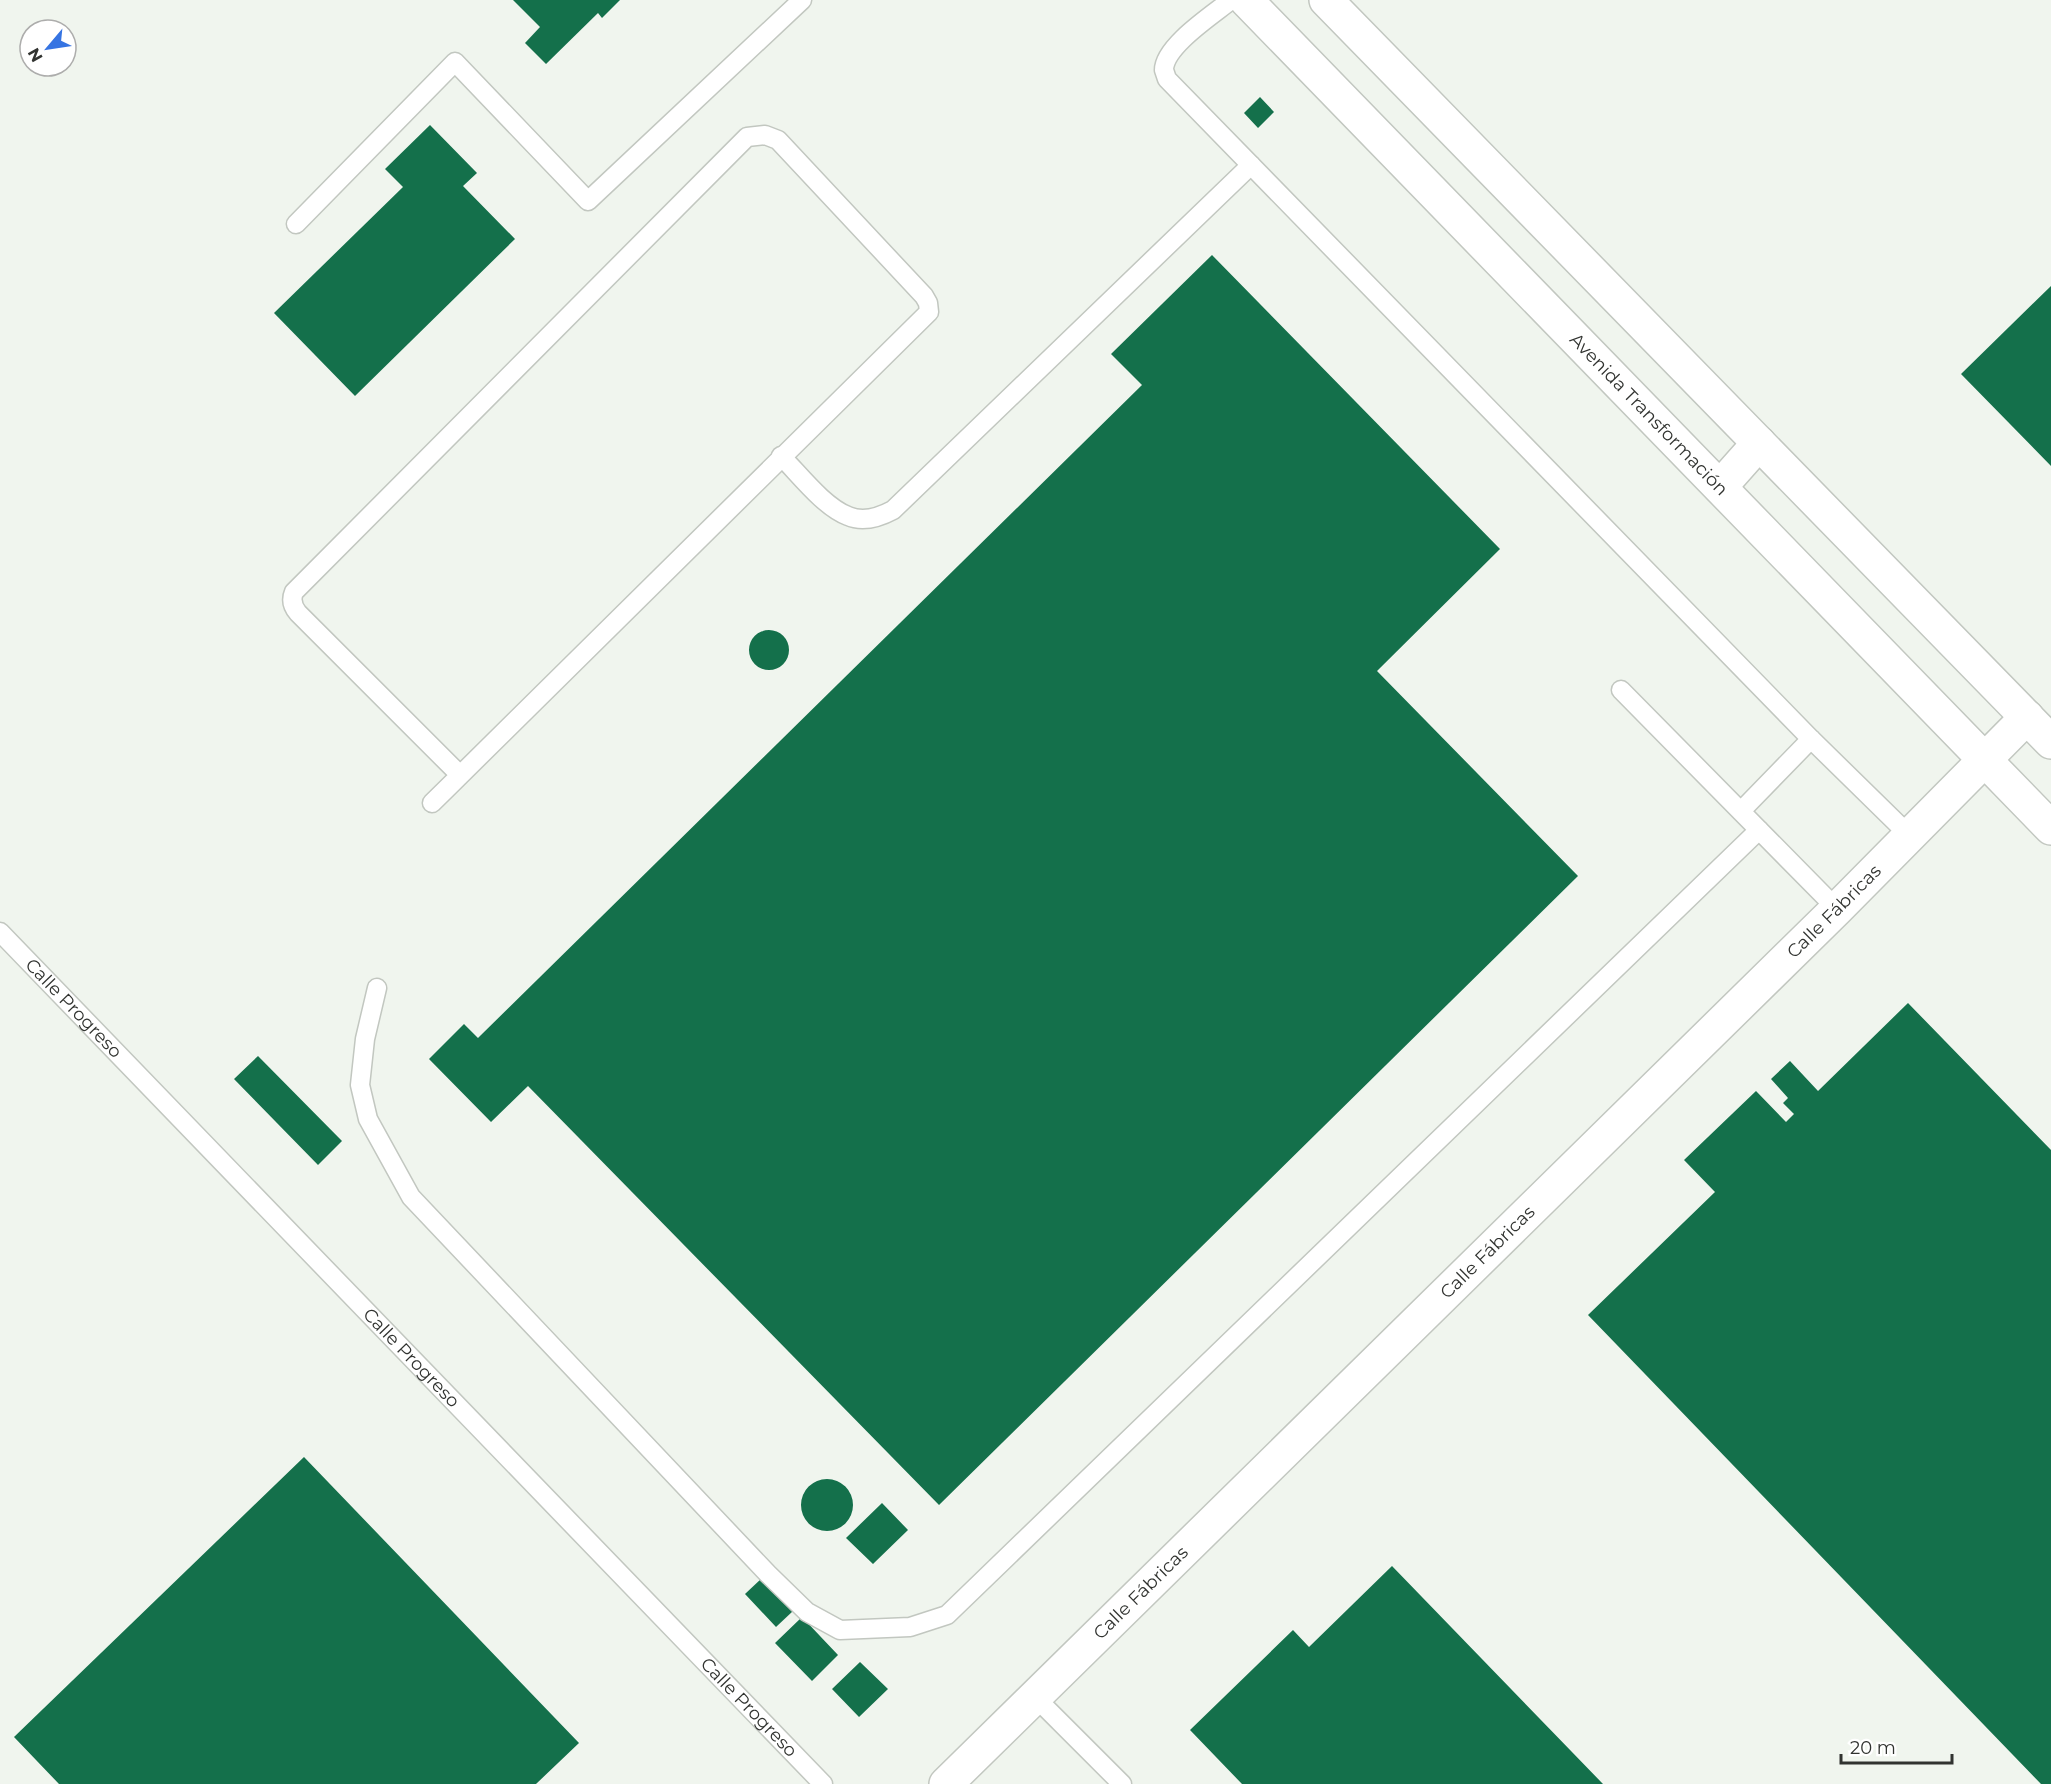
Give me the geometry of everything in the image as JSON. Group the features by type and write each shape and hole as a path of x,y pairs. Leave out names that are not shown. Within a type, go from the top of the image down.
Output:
{"main road":[{"name":"Avenida Transformación","path":"1246,0 2051,828"},
{"path":"1326,0 2051,742"},
{"path":"1720,487 1759,443"},
{"name":"Calle Fábricas","path":"946,1784 1838,909 2027,717"}],"lane":[{"path":"296,224 455,62 588,201 802,0"},
{"path":"1231,0 1171,52 1164,69 1167,79 1811,739 1910,836"},
{"path":"432,803 460,776 781,456 929,312 928,303 778,140 765,135 747,137 294,592 292,598 294,608 298,613 460,776"},
{"path":"781,456 830,505 849,517 864,519 879,517 893,510 1251,165"},
{"path":"1621,690 1838,909"},
{"path":"1741,811 1811,739"},
{"path":"377,988 365,1039 360,1085 368,1119 411,1197 807,1612 840,1630 910,1628 947,1615 1759,830"},
{"name":"Calle Progreso","path":"0,932 823,1784"},
{"path":"1035,1697 1122,1784"}],"building":[{"path":"513,0 620,0 602,18 598,13 546,64 525,43 540,27"},
{"path":"1260,97 1274,112 1258,128 1244,113"},
{"path":"430,125 477,173 463,186 515,239 355,396 274,313 403,187 385,169"},
{"path":"1212,255 1500,549 1377,671 1578,876 939,1505 528,1086 491,1122 429,1059 464,1024 478,1038 1142,385 1111,354"},
{"path":"2051,286 2051,466 1961,374"},
{"path":"769,630 777,631 783,636 788,642 788,658 783,664 777,669 769,670 761,669 755,664 750,658 749,650 750,642 755,636 761,631"},
{"path":"1908,1003 2051,1150 2051,1784 2041,1784 1588,1315 1715,1192 1684,1160 1756,1091 1786,1122 1794,1114 1783,1103 1788,1098 1771,1079 1790,1061 1818,1091"},
{"path":"258,1056 342,1141 318,1165 234,1079"},
{"path":"304,1457 579,1743 536,1784 59,1784 14,1737"},
{"path":"827,1479 837,1481 845,1487 851,1495 853,1505 851,1515 845,1523 837,1529 827,1531 817,1529 809,1523 803,1515 801,1505 803,1495 809,1487 817,1481"},
{"path":"882,1503 908,1530 873,1564 846,1538"},
{"path":"1392,1566 1603,1784 1242,1784 1190,1730 1293,1630 1309,1647"},
{"path":"762,1578 793,1611 776,1627 745,1594"},
{"path":"802,1617 838,1655 812,1681 775,1643"},
{"path":"860,1662 888,1689 859,1717 832,1689"}]}
